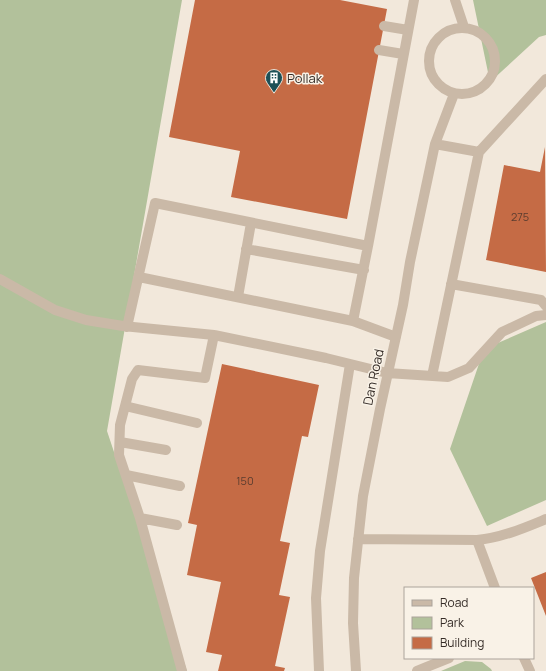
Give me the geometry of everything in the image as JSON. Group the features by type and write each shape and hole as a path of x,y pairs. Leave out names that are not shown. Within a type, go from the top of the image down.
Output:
{"street":[{"path":"354,321 414,0"},
{"path":"455,0 464,27"},
{"path":"384,26 408,30"},
{"path":"464,27 483,35 490,43 494,53 495,64 493,74 487,83 479,90 469,94 454,94 438,84 432,75 428,64 429,53 434,42 442,34 452,29 464,27"},
{"path":"379,50 403,54"},
{"path":"432,376 479,152 546,79"},
{"name":"Dan Road","path":"356,671 353,623 354,578 363,496 435,144 454,94"},
{"path":"435,144 479,152"},
{"path":"127,327 155,203 368,246"},
{"path":"238,297 251,223"},
{"path":"246,249 364,270"},
{"path":"139,277 354,321 396,337"},
{"path":"0,279 55,310 86,320 127,327 214,336 387,373 432,376 448,377 469,368 502,332 536,316 546,315"},
{"path":"451,284 541,300 546,306"},
{"path":"182,671 140,518 119,454 120,426 132,379 138,370 205,378 214,336"},
{"path":"319,671 316,598 320,551 350,364"},
{"path":"125,406 197,423"},
{"path":"120,442 166,450"},
{"path":"126,475 180,486"},
{"path":"140,518 177,525"},
{"path":"358,540 488,539 514,532 546,519"},
{"path":"477,540 495,587"},
{"path":"417,671 447,659"},
{"path":"524,659 530,671"}],"green space":[{"path":"0,0 182,0 107,431 187,671 0,671"},
{"path":"473,0 546,0 546,35 539,37 490,82"},
{"path":"546,322 546,500 487,526 450,449 484,349"},
{"path":"465,661 482,662 492,671 441,671"}],"building":[{"name":"Pollak","path":"195,0 340,0 387,9 347,219 231,197 240,151 169,137"},
{"path":"545,147 546,272 486,260 504,165 540,172"},
{"path":"222,364 319,385 308,437 302,436 280,541 290,543 279,595 290,597 275,666 285,668 284,671 218,671 222,655 206,652 221,582 187,575 197,525 188,523"},
{"path":"546,572 546,616 531,578"}],"place":[{"name":"Pollak","path":"274,93"}]}
